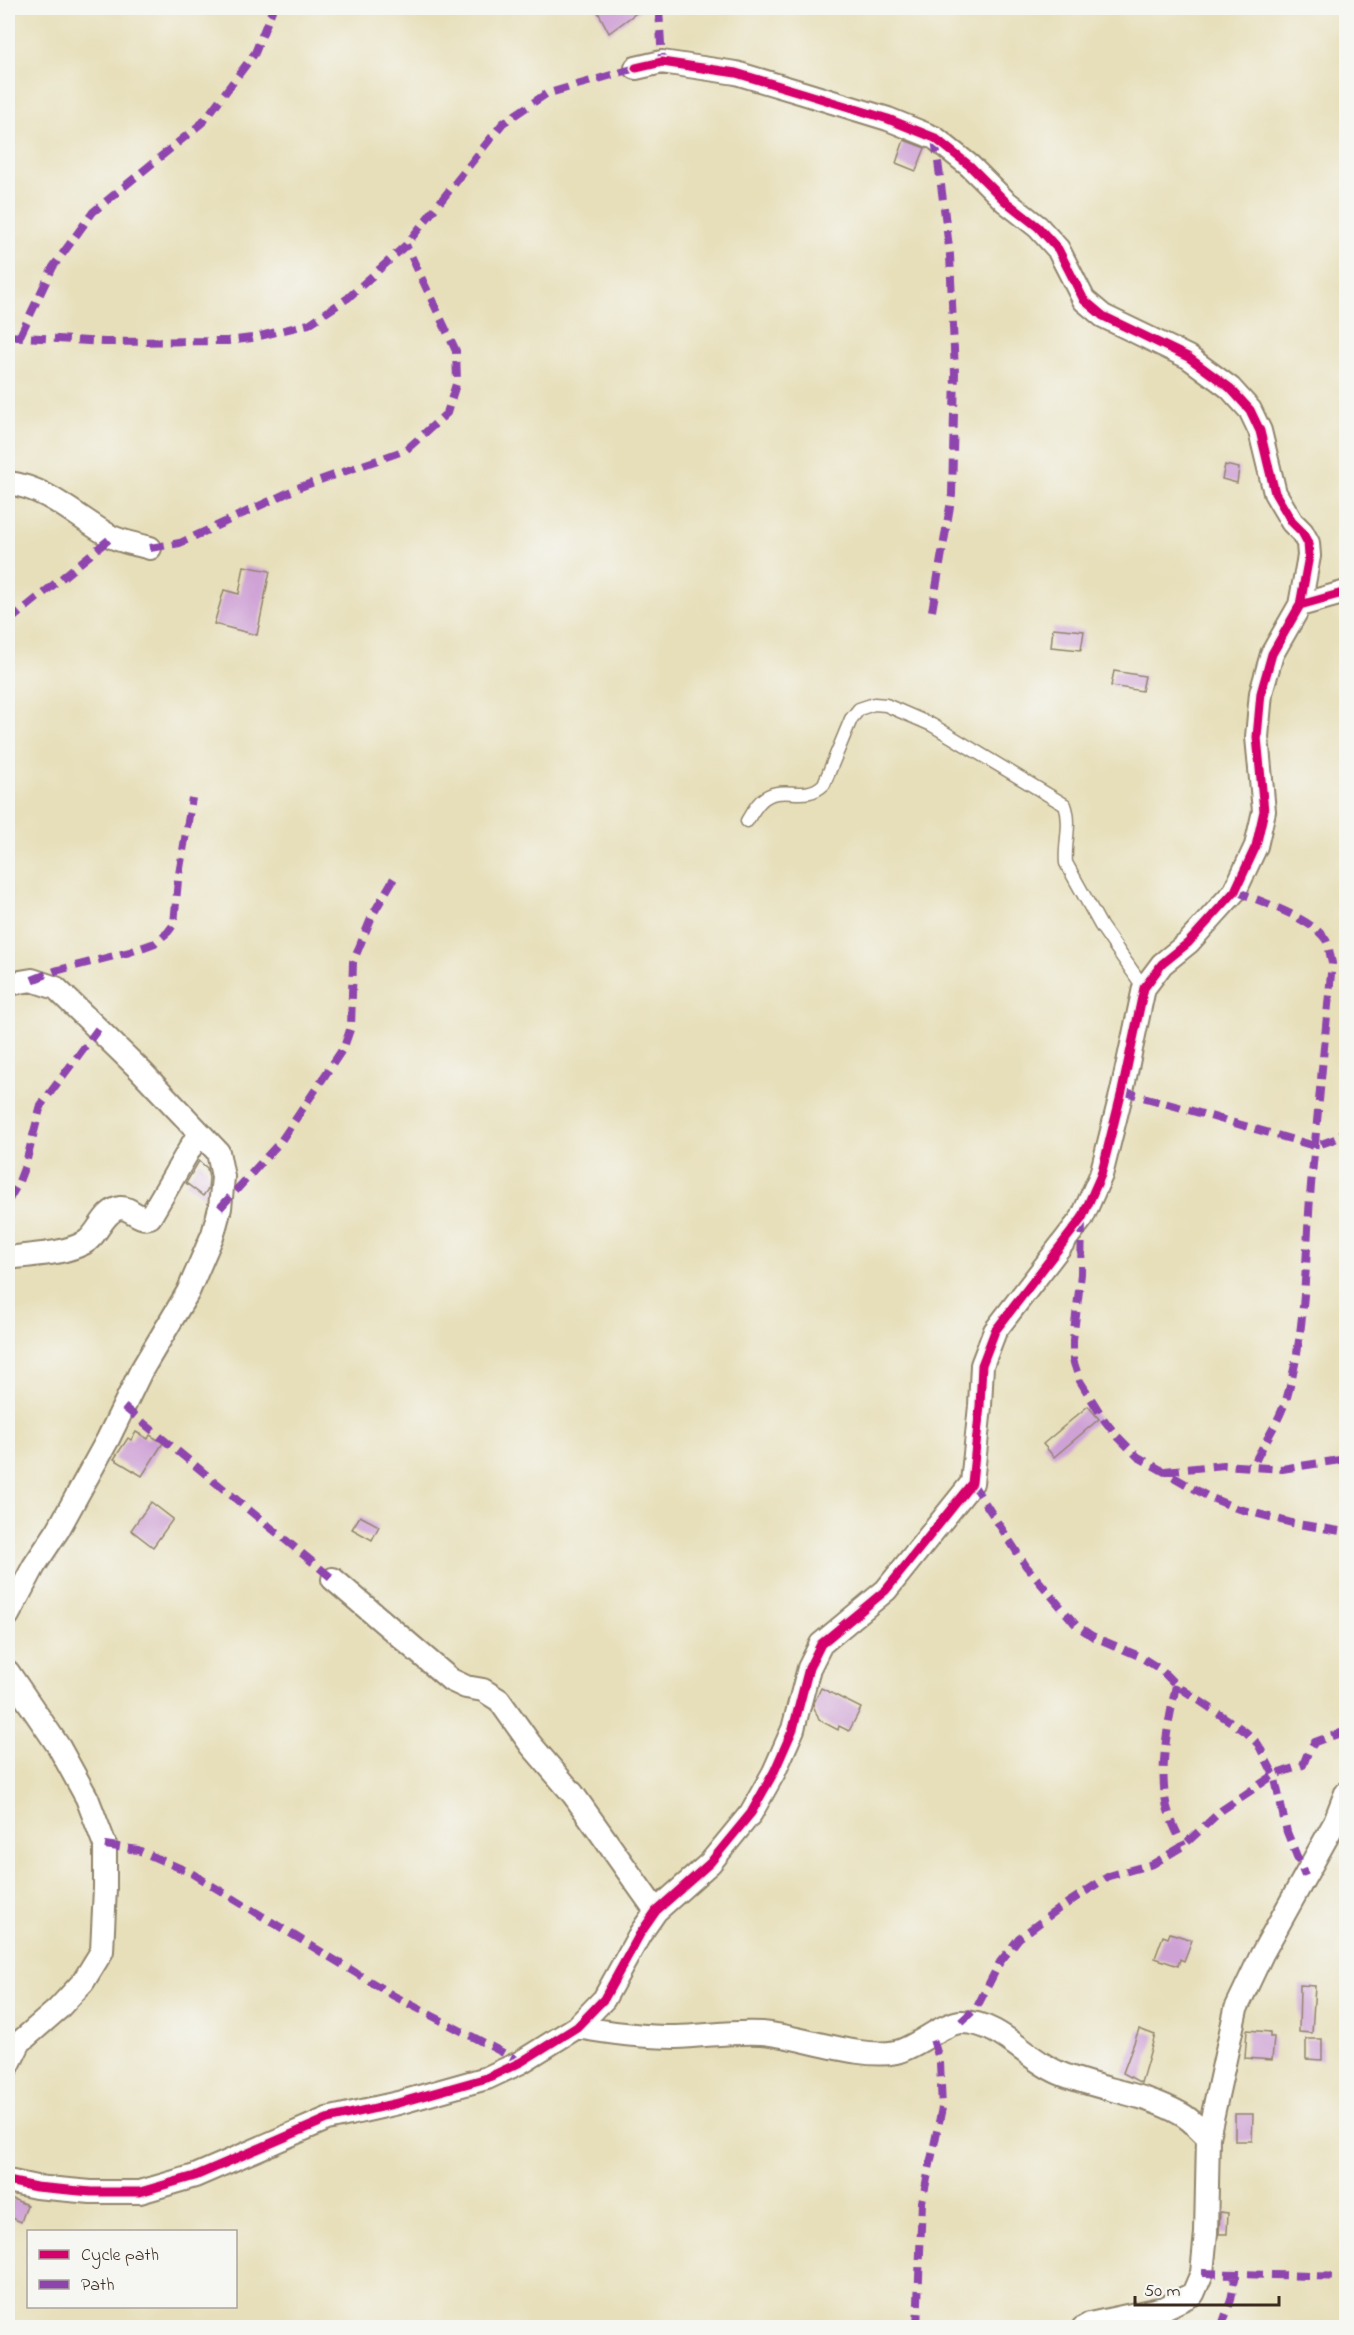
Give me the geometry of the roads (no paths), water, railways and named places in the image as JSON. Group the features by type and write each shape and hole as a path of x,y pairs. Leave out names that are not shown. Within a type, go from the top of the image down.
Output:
{"street":[{"path":"8,2181 36,2187 91,2193 140,2192 195,2176 327,2119 398,2103 487,2078 521,2062 577,2027 604,1999 640,1934 656,1911 710,1863 751,1814 774,1772 793,1729 809,1668 821,1644 886,1590 972,1483 982,1365 995,1331 1082,1218 1101,1175 1144,988 1162,964 1188,943 1235,891 1256,846 1264,811 1257,737 1261,693 1272,654 1300,605 1309,556 1308,543 1275,493 1260,431 1250,410 1230,388 1188,357 1103,316 1084,300 1058,249 1038,227 1005,201 970,166 935,138 888,118 736,74 662,62 636,68"},
{"path":"8,483 45,493 112,537 150,548"},
{"path":"1300,605 1347,592"},
{"path":"8,984 32,980 56,988 141,1071 218,1152 223,1177 220,1208 213,1234 188,1292 141,1371 108,1439 8,1615"},
{"path":"8,1258 64,1251 87,1242 118,1208 126,1209 142,1218 150,1217 199,1133"},
{"path":"333,1579 451,1680 483,1690 499,1700 531,1744 573,1794 656,1911"},
{"path":"8,1672 60,1747 87,1798 105,1845 102,1951 83,1982 58,2009 20,2042 8,2066"},
{"path":"1083,2328 1090,2324 1164,2308 1194,2294 1203,2274 1208,2138 1236,2009 1262,1954 1334,1824 1347,1793"},
{"path":"577,2027 630,2036 678,2037 722,2032 764,2033 873,2054 896,2052 947,2026 961,2022 982,2026 1003,2036 1056,2072 1154,2102 1183,2114 1208,2138"}],"lane":[{"path":"747,821 760,801 770,795 782,792 807,794 817,791 824,784 851,719 860,709 874,704 886,705 907,713 932,725 1065,805 1068,814 1066,863 1101,926 1144,988"}]}
